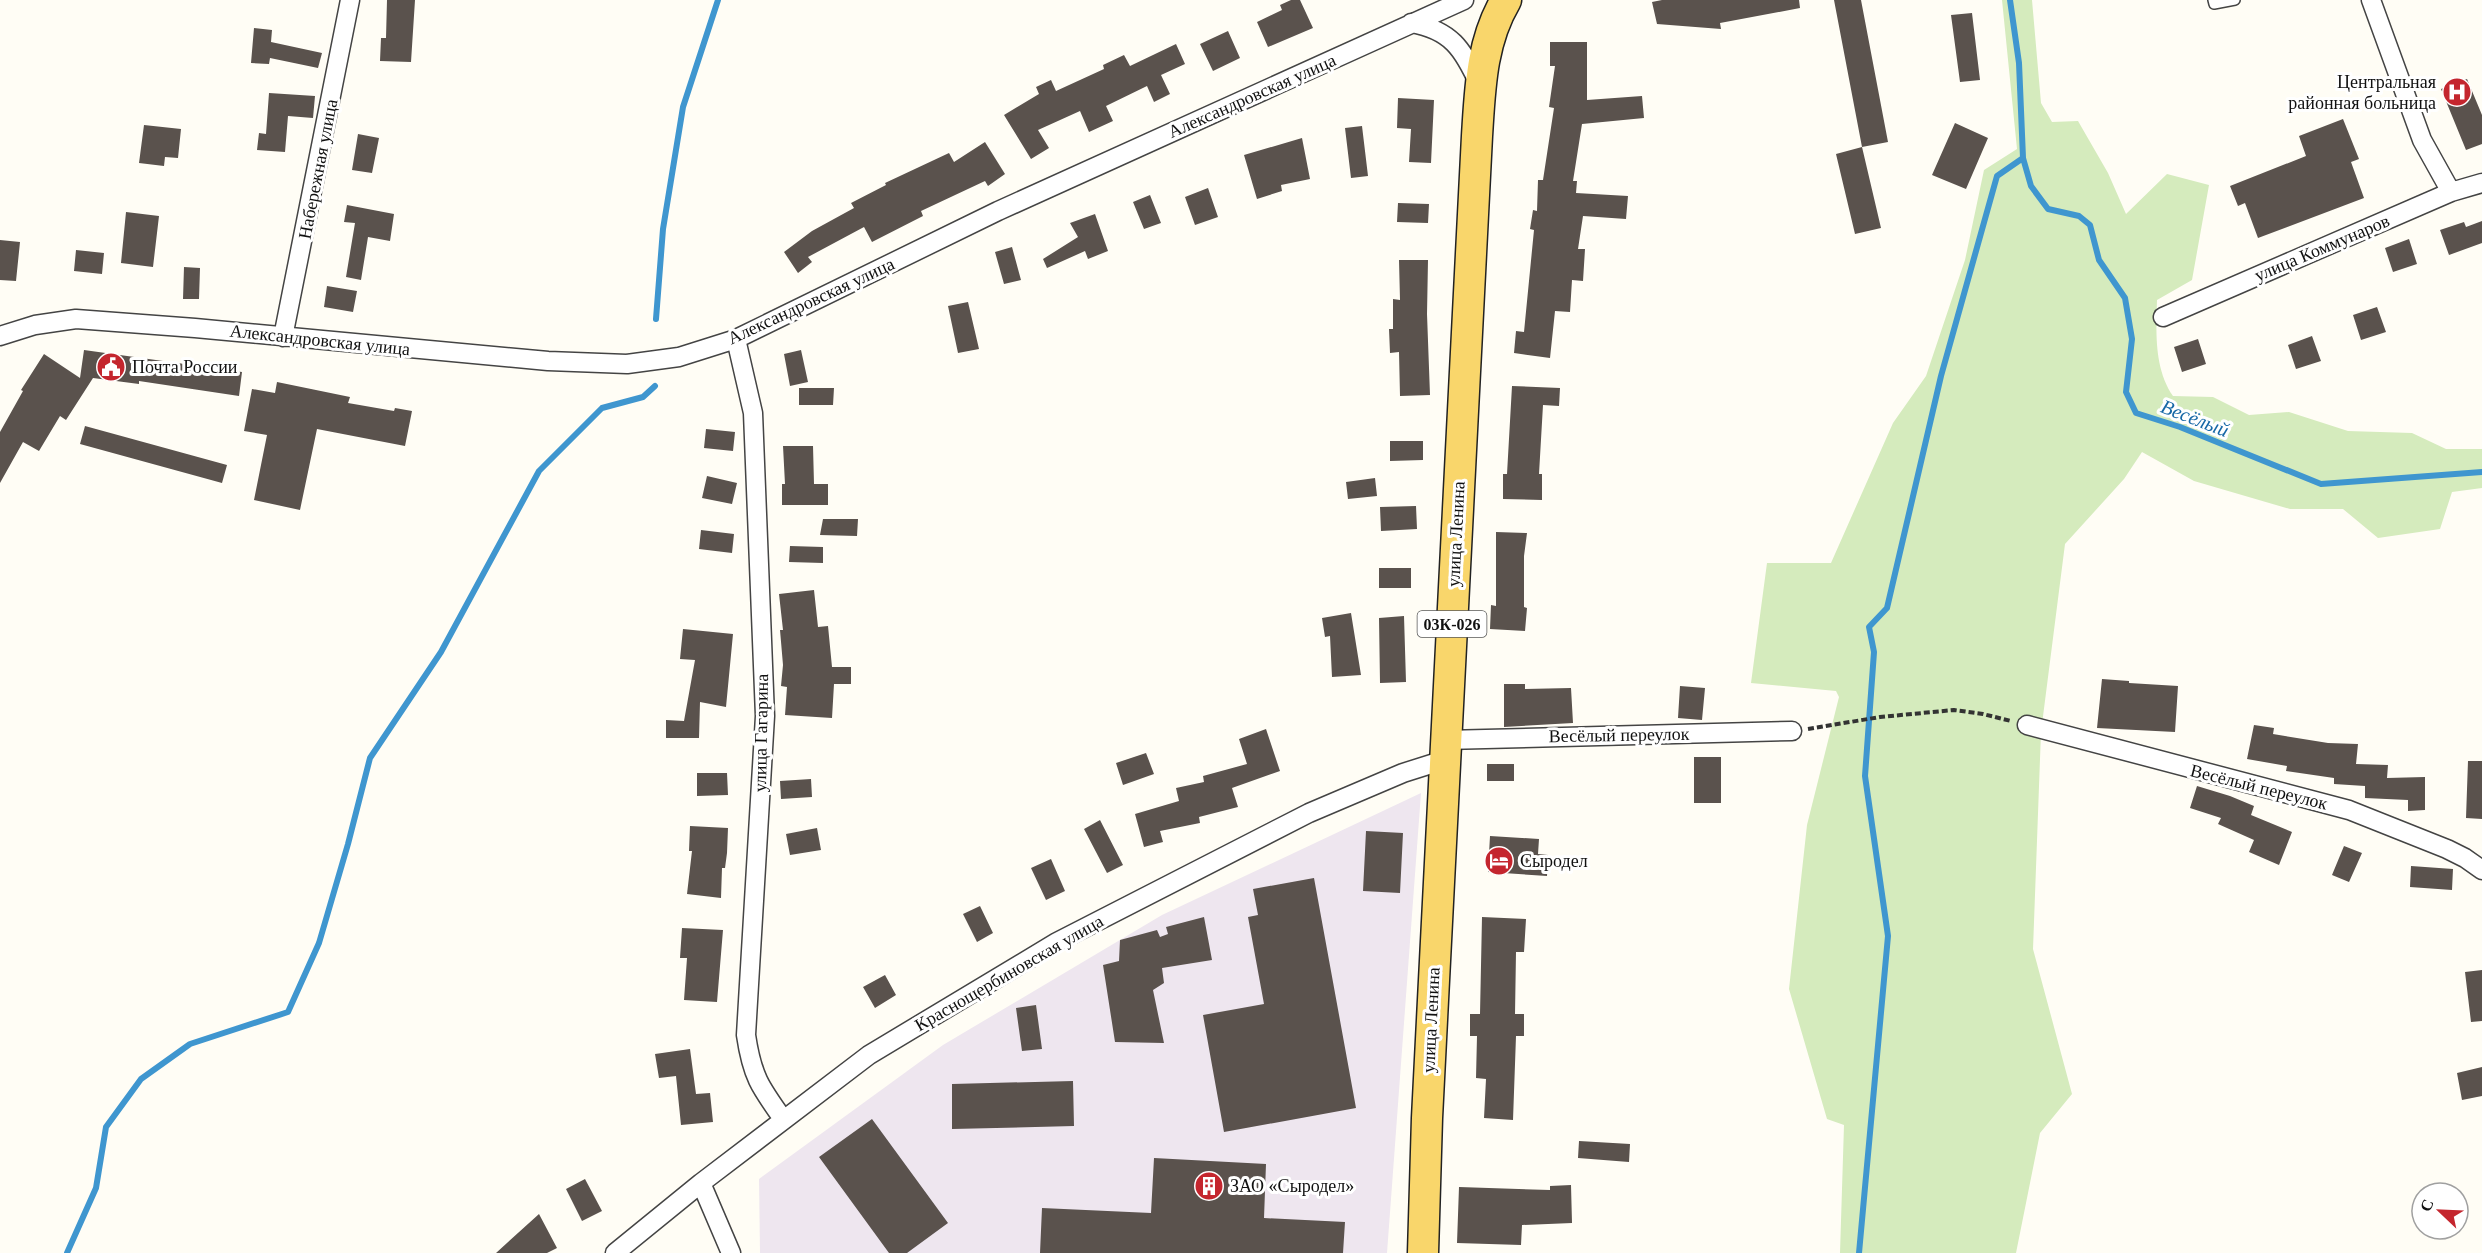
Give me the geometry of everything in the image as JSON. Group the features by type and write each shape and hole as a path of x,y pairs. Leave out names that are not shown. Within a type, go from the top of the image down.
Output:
{"main road":[{"name":"улица Ленина","path":"1423,1253 1426,1118 1480,85 1488,38 1506,0"}],"street":[{"name":"Набережная улица","path":"283,337 350,0"},
{"name":"Александровская улица","path":"0,336 35,325 76,320 548,361 627,364 679,357 736,339 998,211 1464,0"},
{"path":"2372,0 2422,140 2451,192"},
{"path":"1412,23 1449,36 1461,49 1480,85"},
{"name":"улица Коммунаров","path":"2163,317 2451,192 2482,183"},
{"name":"улица Гагарина","path":"736,339 753,413 765,716 746,1035 749,1061 756,1079 783,1119"},
{"name":"Весёлый переулок","path":"2027,725 2349,810 2446,849 2482,870"},
{"name":"Весёлый переулок","path":"1444,750 1792,731"},
{"name":"Краснощербиновская улица","path":"615,1253 783,1119 869,1055 1057,942 1310,813 1421,766 1444,750"},
{"path":"701,1183 731,1253"}],"lane":[{"path":"2213,0 2214,4 2235,0"}],"path":[{"path":"1792,731 1880,717 1954,710 1983,714 2027,725"}],"shaded area":[{"path":"1421,793 1387,1253 760,1253 759,1179 943,1045 1162,915"}],"green space":[{"path":"2002,0 2032,0 2041,103 2052,122 2078,121 2108,173 2126,214 2167,174 2209,185 2192,280 2157,300 2159,362 2173,396 2213,397 2249,415 2289,412 2348,431 2412,433 2446,449 2482,449 2482,488 2452,492 2440,529 2378,538 2343,509 2290,509 2194,481 2142,452 2124,479 2065,544 2041,732 2033,949 2072,1094 2040,1133 2016,1253 1840,1253 1844,1125 1827,1119 1789,989 1807,825 1839,697 1836,691 1751,683 1767,563 1831,563 1893,423 1926,376 1965,260 1984,170 2017,149"}],"building":[{"path":"387,0 415,0 411,62 380,61 381,38 386,38"},
{"path":"1291,0 1300,0 1313,28 1268,47 1257,22 1282,10 1280,5"},
{"path":"1662,0 1799,0 1800,8 1720,23 1721,29 1657,24 1652,2"},
{"path":"1834,0 1861,0 1888,142 1862,147"},
{"path":"1972,13 1980,80 1960,82 1951,15"},
{"path":"254,28 272,30 271,42 322,53 318,68 270,58 269,64 251,63"},
{"path":"1228,31 1240,58 1213,71 1200,44"},
{"path":"1550,42 1587,42 1587,100 1642,96 1644,118 1582,124 1573,181 1577,181 1576,193 1628,196 1626,219 1583,216 1578,249 1585,249 1583,281 1572,280 1570,312 1555,311 1550,358 1514,353 1516,331 1524,332 1534,230 1530,229 1533,210 1537,211 1538,180 1543,180 1554,108 1549,107 1555,66 1550,66"},
{"path":"1176,44 1185,64 1161,75 1170,94 1154,102 1147,86 1106,106 1113,121 1089,132 1080,111 1038,130 1049,148 1031,159 1004,115 1039,94 1036,87 1051,80 1056,91 1104,69 1103,65 1124,55 1130,66"},
{"path":"2467,79 2482,115 2482,144 2466,150 2441,89"},
{"path":"269,93 315,96 313,118 288,116 285,152 257,150 259,133 266,134"},
{"path":"1398,98 1434,100 1431,163 1409,162 1411,129 1397,128"},
{"path":"2343,119 2359,159 2351,162 2364,198 2258,238 2245,203 2238,206 2230,186 2306,156 2299,136"},
{"path":"1955,123 1988,138 1966,189 1932,175"},
{"path":"144,125 181,129 178,158 165,157 164,166 139,163"},
{"path":"1362,126 1368,176 1351,178 1345,128"},
{"path":"358,134 379,138 372,173 352,170"},
{"path":"1302,138 1310,179 1281,185 1282,191 1257,199 1244,155"},
{"path":"985,142 1005,174 988,186 985,181 921,211 923,216 872,242 864,227 808,257 812,262 798,273 784,252 812,231 854,208 851,203 886,185 885,183 949,153 954,162"},
{"path":"1862,147 1881,228 1855,234 1836,154"},
{"path":"1208,188 1218,217 1195,225 1185,197"},
{"path":"1150,195 1161,223 1144,229 1133,202"},
{"path":"1398,203 1429,204 1428,223 1397,222"},
{"path":"347,205 394,214 390,241 368,237 361,280 346,277 355,223 344,222"},
{"path":"126,212 159,216 153,267 121,263"},
{"path":"1095,214 1108,251 1088,259 1085,251 1047,268 1043,259 1078,237 1070,223"},
{"path":"2482,221 2482,243 2449,255 2440,230 2464,222 2466,227"},
{"path":"2409,239 2417,264 2393,272 2385,248"},
{"path":"0,240 20,242 16,281 0,280"},
{"path":"1012,247 1021,280 1004,284 995,252"},
{"path":"76,250 104,253 102,274 74,271"},
{"path":"1399,260 1428,260 1430,395 1400,396 1399,352 1390,353 1389,329 1393,329 1393,299 1400,300"},
{"path":"184,267 200,268 199,299 183,299"},
{"path":"327,286 357,291 353,312 324,307"},
{"path":"968,302 979,349 958,353 948,306"},
{"path":"2377,307 2386,332 2361,340 2353,315"},
{"path":"2312,336 2321,361 2296,369 2288,345"},
{"path":"2198,339 2206,364 2182,372 2174,347"},
{"path":"84,350 242,372 239,396 139,381 139,384 93,378 66,420 60,416 39,451 23,442 0,483 0,432 23,391 21,390 44,354 80,378"},
{"path":"801,350 808,382 790,386 784,354"},
{"path":"277,382 350,397 348,403 394,411 395,408 412,411 405,446 317,429 300,510 254,500 267,435 244,431 252,389 275,393"},
{"path":"1512,386 1560,388 1559,406 1543,405 1539,474 1542,474 1542,500 1503,499 1503,474 1507,474"},
{"path":"799,388 834,388 833,405 799,405"},
{"path":"85,426 227,465 222,483 80,444"},
{"path":"706,429 735,432 733,451 704,448"},
{"path":"1390,441 1423,441 1423,460 1390,461"},
{"path":"783,446 813,446 814,484 828,484 828,505 782,505 782,484 785,484"},
{"path":"707,476 737,483 732,504 702,498"},
{"path":"1375,478 1377,496 1348,499 1346,482"},
{"path":"1416,506 1417,529 1381,531 1380,507"},
{"path":"823,519 858,519 857,536 820,535"},
{"path":"701,530 734,534 732,553 699,549"},
{"path":"1496,532 1527,533 1524,556 1524,607 1527,608 1525,631 1490,629 1491,605 1496,606"},
{"path":"790,546 823,547 823,563 789,562"},
{"path":"1379,568 1411,568 1411,588 1379,588"},
{"path":"814,590 818,627 828,626 832,667 851,667 851,684 834,684 832,718 785,715 787,687 781,686 783,665 780,630 783,630 779,594"},
{"path":"1351,613 1361,675 1332,677 1330,636 1325,637 1322,618"},
{"path":"1404,616 1406,682 1380,683 1379,618"},
{"path":"683,629 733,634 726,707 700,702 699,738 666,738 666,720 684,721 695,660 680,659"},
{"path":"2102,679 2178,686 2175,732 2097,728"},
{"path":"1504,684 1525,684 1525,689 1571,688 1573,723 1504,727"},
{"path":"1680,686 1705,688 1702,720 1678,718"},
{"path":"2254,725 2274,728 2273,734 2328,743 2358,744 2356,764 2388,765 2387,778 2425,777 2425,810 2408,811 2408,800 2365,798 2365,786 2334,784 2334,778 2286,771 2287,766 2247,759"},
{"path":"1266,729 1280,771 1232,788 1238,807 1199,817 1200,823 1160,831 1163,842 1144,847 1135,814 1179,801 1176,788 1204,782 1203,776 1247,764 1239,739"},
{"path":"1146,753 1154,774 1123,785 1116,763"},
{"path":"1694,757 1721,757 1721,803 1694,803"},
{"path":"2468,761 2482,761 2482,819 2466,818"},
{"path":"1487,764 1514,764 1514,781 1487,781"},
{"path":"697,773 727,773 728,795 697,796"},
{"path":"811,779 812,797 781,799 780,781"},
{"path":"2197,786 2254,806 2251,815 2292,832 2279,865 2249,852 2254,840 2218,824 2221,818 2190,808"},
{"path":"1100,820 1123,865 1107,873 1084,829"},
{"path":"690,826 728,828 725,868 722,868 721,898 687,894 692,851 689,851"},
{"path":"817,828 821,850 790,855 786,834"},
{"path":"1366,831 1403,833 1400,893 1363,891"},
{"path":"1490,836 1539,839 1538,854 1548,855 1547,876 1488,872"},
{"path":"2344,846 2362,853 2349,882 2332,875"},
{"path":"1051,859 1065,891 1046,900 1031,868"},
{"path":"2411,866 2453,869 2452,890 2410,887"},
{"path":"1314,878 1356,1108 1224,1132 1203,1015 1264,1004 1248,917 1258,915 1253,889"},
{"path":"980,906 993,933 977,942 963,914"},
{"path":"1204,917 1212,960 1162,968 1164,983 1153,990 1164,1043 1115,1042 1103,965 1119,961 1120,940 1157,930 1160,937 1168,934 1166,927"},
{"path":"1482,917 1526,919 1524,952 1516,952 1515,1014 1524,1014 1524,1036 1516,1036 1513,1120 1484,1118 1486,1079 1476,1078 1477,1036 1470,1036 1470,1014 1480,1014"},
{"path":"682,928 723,930 717,1002 684,1000 687,958 680,958"},
{"path":"2482,970 2482,1021 2471,1022 2465,972"},
{"path":"885,975 896,995 875,1008 863,987"},
{"path":"1036,1005 1042,1049 1022,1051 1016,1008"},
{"path":"690,1049 696,1094 710,1093 713,1122 681,1125 676,1076 659,1078 655,1054"},
{"path":"2482,1067 2482,1096 2462,1100 2457,1073"},
{"path":"1073,1081 1074,1126 952,1129 952,1084"},
{"path":"872,1119 948,1223 907,1253 889,1253 819,1157"},
{"path":"1579,1141 1630,1144 1629,1162 1578,1158"},
{"name":"ЗАО «Сыродел»","path":"1154,1158 1266,1164 1264,1218 1345,1222 1343,1253 1040,1253 1042,1208 1151,1213"},
{"path":"585,1179 602,1211 582,1221 566,1189"},
{"path":"1571,1185 1572,1223 1522,1225 1521,1245 1457,1243 1459,1187 1550,1190 1550,1186"},
{"path":"539,1214 557,1248 547,1253 496,1253"}],"waterway":[{"path":"656,319 663,229 683,107 718,0"},
{"name":"Весёлый","path":"2010,0 2019,63 2023,158 2031,186 2048,209 2079,216 2090,225 2099,260 2125,298 2132,339 2126,392 2136,413 2180,427 2321,484 2482,472"},
{"path":"1859,1253 1888,936 1865,776 1874,652 1869,627 1887,608 1941,376 1997,176 2023,158"},
{"path":"67,1253 96,1188 106,1127 141,1079 190,1044 288,1012 319,943 370,758 441,652 539,471 602,408 643,397 655,386"}],"place":[{"name":"Центральная районная больница","path":"2457,92"},
{"name":"Почта России","path":"111,367"},
{"name":"Сыродел","path":"1499,861"},
{"name":"ЗАО «Сыродел»","path":"1209,1186"}]}
